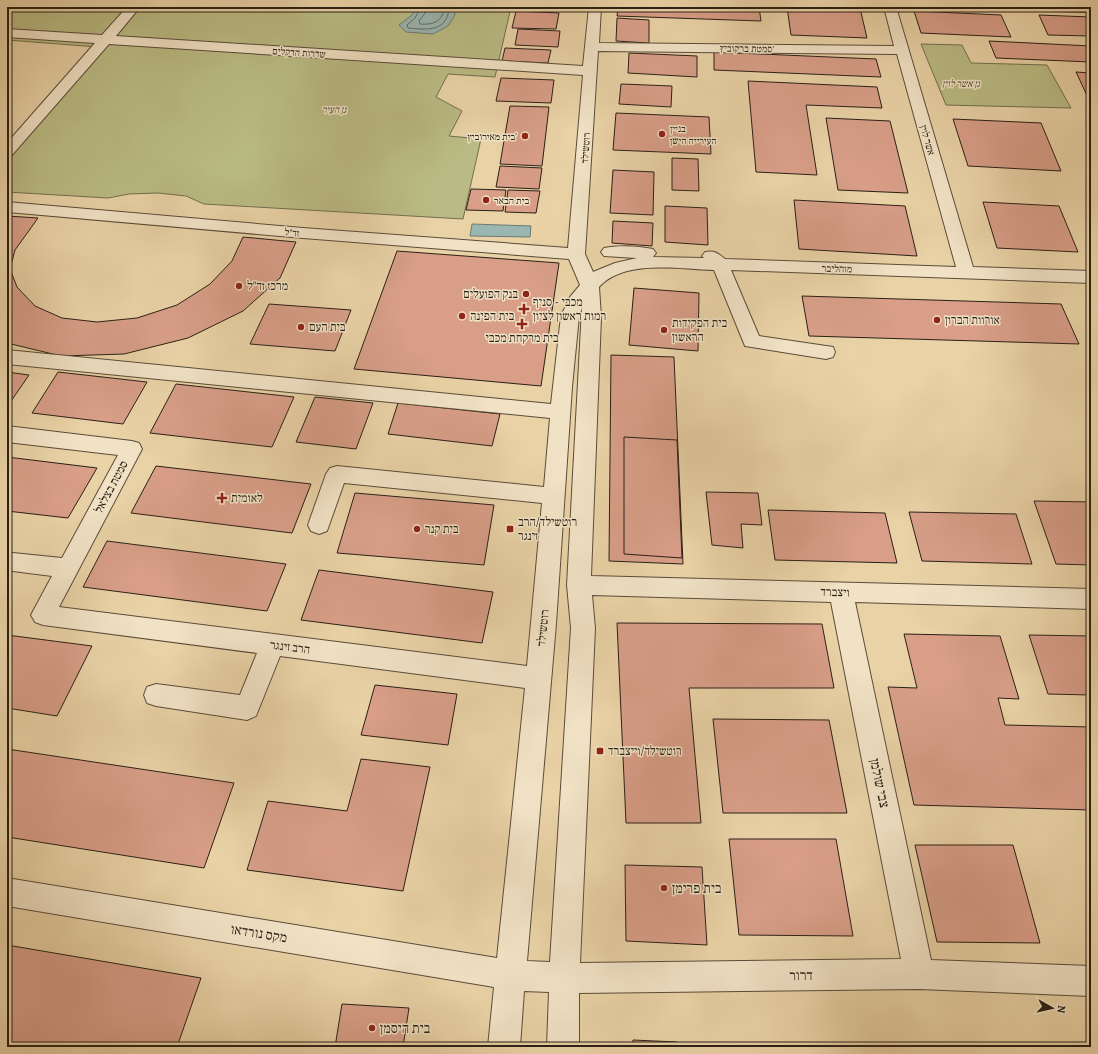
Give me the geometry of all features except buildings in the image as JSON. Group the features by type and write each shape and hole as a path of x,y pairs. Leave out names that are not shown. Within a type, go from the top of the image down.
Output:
{"street":[{"path":"7,152 134,7"},
{"name":"רוטשילד","path":"563,1047 564,978 583,628 579,585 592,317 590,287 576,254 595,7"},
{"name":"אשר לוין","path":"890,7 966,273"},
{"path":"1051,7 1091,8"},
{"name":"שדרות הדקלים","path":"7,33 591,71"},
{"name":"סמטת ברקוביץ'","path":"592,47 903,50"},
{"name":"זד\"ל","path":"7,207 303,233 576,254"},
{"path":"610,252 711,256 720,264 752,340 826,352"},
{"name":"מוהליבר","path":"590,287 600,275 621,267 646,262 1091,277"},
{"name":"רוטשילד","path":"504,1047 544,624 560,412 570,316 576,301 590,287"},
{"path":"7,357 560,412"},
{"name":"סמטת בצלאל","path":"7,434 132,449 119,490 68,568 43,616"},
{"path":"319,525 337,474 554,496"},
{"path":"13,562 68,568"},
{"name":"ויצברד","path":"579,585 1091,599"},
{"name":"צבי שולמן","path":"841,592 919,974"},
{"name":"הרב זינגר","path":"43,616 538,679"},
{"path":"156,695 247,708 272,645"},
{"name":"מקס נורדאו","path":"7,892 510,975"},
{"name":"דרור","path":"510,975 564,978 919,974 1091,981"}],"green space":[{"name":"גן העיר","path":"7,7 511,7 495,77 448,74 436,97 462,111 449,136 481,139 463,219 204,204 186,196 158,193 129,194 108,198 7,192 7,152 98,47 7,40"},
{"name":"גן אשר לוין","path":"921,44 962,45 971,63 1047,65 1071,108 946,105"}],"water":[{"path":"418,7 453,7 455,15 448,26 433,34 406,32 399,25 411,16"},
{"path":"472,224 531,226 530,237 470,236"}],"place":[{"name":"בניין העירייה הישן","path":"662,134"},
{"name":"בית מאירוביץ'","path":"525,136"},
{"name":"בית הבאר","path":"486,200"},
{"name":"מרכז זד\"ל","path":"239,286"},
{"name":"בנק הפועלים","path":"526,294"},
{"name":"מכבי - סניף רמות ראשון לציון","path":"524,309"},
{"name":"בית הפינה","path":"462,316"},
{"name":"אורוות הברון","path":"937,320"},
{"name":"בית מרקחת מכבי","path":"522,324"},
{"name":"בית העם","path":"301,327"},
{"name":"בית הפקידות הראשון","path":"664,330"},
{"name":"לאומית","path":"222,498"},
{"name":"בית קנר","path":"417,529"},
{"name":"רוטשילד/הרב זינגר","path":"510,529"},
{"name":"רוטשילד/וייצברד","path":"600,751"},
{"name":"בית פרימן","path":"664,888"},
{"name":"בית היסמן","path":"372,1028"}]}
